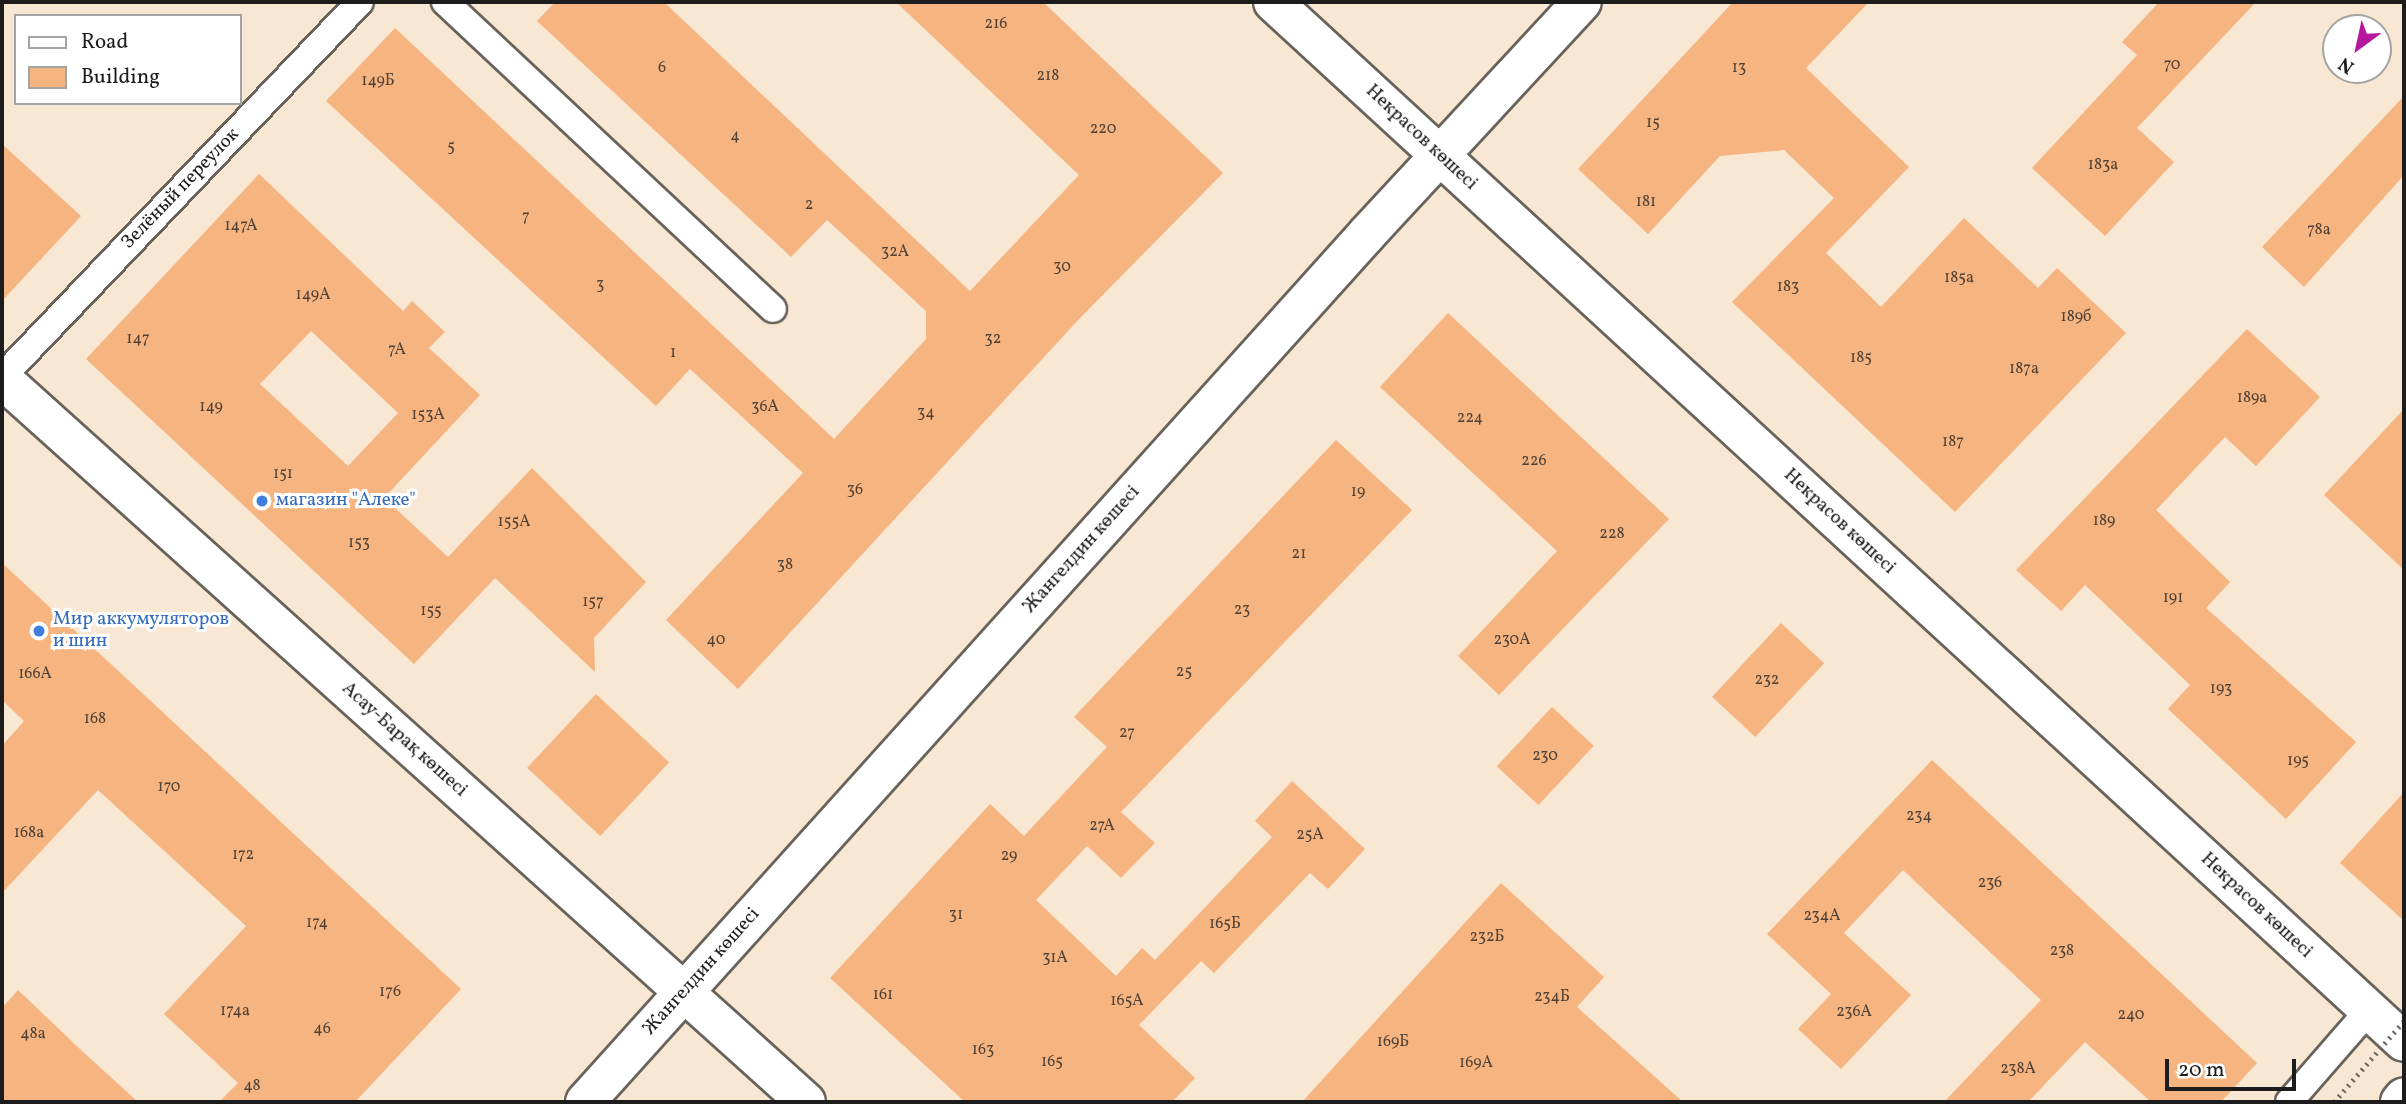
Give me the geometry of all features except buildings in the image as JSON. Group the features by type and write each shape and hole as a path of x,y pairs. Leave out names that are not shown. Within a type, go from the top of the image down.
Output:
{"street":[{"name":"Некрасов көшесі","path":"1273,2 2387,1015 2404,1042"},
{"name":"Жангелдин көшесі","path":"585,1102 1439,154 1582,2"},
{"name":"Асау-Барақ көшесі","path":"2,378 806,1102"},
{"path":"2400,1102 2404,1097"}],"lane":[{"name":"Зелёный переулок","path":"2,378 359,2"},
{"path":"445,2 773,309"},
{"path":"2289,1102 2387,1015"}],"path":[{"path":"2334,1102 2387,1015"}],"place":[{"name":"магазин \"Алеке\"","path":"262,501"},
{"name":"Мир аккумуляторов и шин","path":"39,631"}]}
